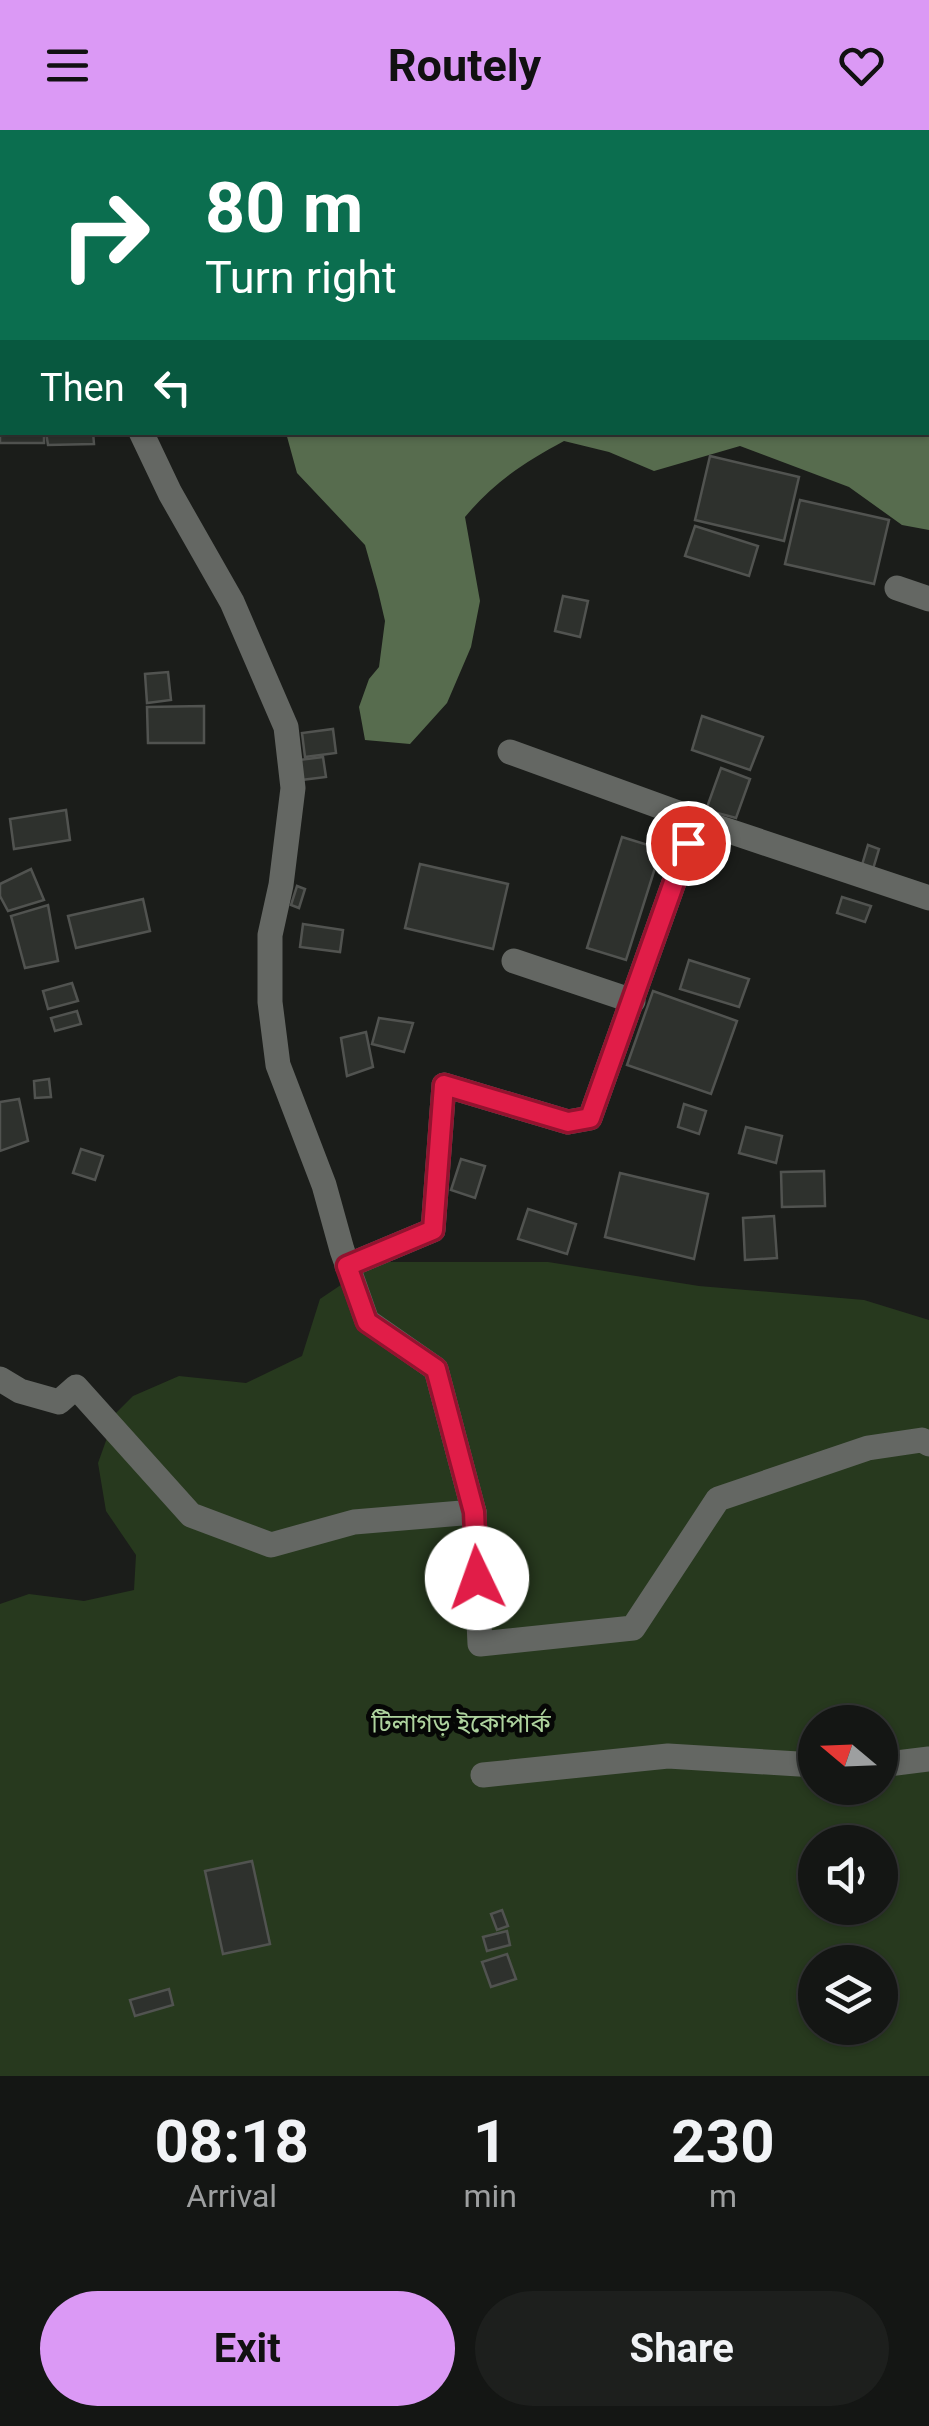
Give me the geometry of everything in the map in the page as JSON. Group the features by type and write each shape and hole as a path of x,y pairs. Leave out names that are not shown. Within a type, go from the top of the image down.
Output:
{"street":[{"path":"142,435 170,493 232,602 286,727 292,788 281,885 270,935 270,1002 278,1065 324,1186 367,1322 436,1369 474,1512 480,1644 634,1628 718,1499 868,1448 922,1440 929,1444"},
{"path":"897,588 929,599"},
{"path":"510,752 929,898"},
{"path":"347,1266 433,1230 444,1085 568,1122 590,1118 688,843 698,826 714,826"},
{"path":"514,961 633,1001"},
{"path":"0,1379 59,1402 76,1387 191,1515 271,1544 354,1522 474,1512"},
{"path":"483,1775 668,1756 798,1764"},
{"path":"898,1763 929,1759"}],"green space":[{"name":"টিলাগড় ইকোপার্ক","path":"375,1262 548,1262 699,1286 864,1300 929,1320 929,2076 0,2076 0,1604 29,1594 84,1601 134,1590 136,1555 106,1511 98,1463 116,1413 133,1396 179,1376 246,1383 302,1356 320,1299"}],"shaded area":[{"path":"287,435 929,435 929,530 902,525 849,487 740,446 654,471 609,452 564,441 511,474 465,517 480,601 471,647 447,703 410,744 365,740 359,707 369,679 379,667 385,621 378,591 365,545 297,473"}],"building":[{"path":"0,435 44,435 44,443 0,443"},
{"path":"46,435 93,435 94,444 48,445"},
{"path":"710,456 799,477 784,541 695,520"},
{"path":"800,500 889,520 874,584 785,564"},
{"path":"695,526 758,546 749,576 685,556"},
{"path":"563,596 588,601 580,637 555,631"},
{"path":"168,672 171,700 147,703 145,674"},
{"path":"204,706 204,743 148,743 147,707"},
{"path":"702,716 763,737 750,770 692,750"},
{"path":"333,729 336,753 305,757 302,733"},
{"path":"323,757 326,777 301,780 299,760"},
{"path":"721,768 750,779 736,818 706,810"},
{"path":"66,810 70,840 14,849 10,819"},
{"path":"622,837 661,849 626,960 587,948"},
{"path":"868,845 879,849 873,869 862,865"},
{"path":"420,864 508,884 493,949 405,928"},
{"path":"31,869 44,900 8,911 0,896 0,884"},
{"path":"297,886 305,889 299,908 291,905"},
{"path":"842,897 871,906 865,922 837,913"},
{"path":"143,899 150,931 76,948 68,916"},
{"path":"48,905 58,961 25,968 11,916"},
{"path":"303,924 343,930 340,952 300,947"},
{"path":"689,960 749,979 739,1007 680,989"},
{"path":"72,983 78,1001 48,1009 43,991"},
{"path":"653,991 737,1021 711,1094 627,1065"},
{"path":"77,1011 81,1024 55,1031 51,1018"},
{"path":"379,1018 413,1023 404,1052 372,1044"},
{"path":"366,1032 373,1067 347,1076 341,1038"},
{"path":"49,1079 51,1097 35,1098 34,1081"},
{"path":"19,1099 28,1141 0,1151 0,1102"},
{"path":"684,1104 706,1111 699,1134 678,1127"},
{"path":"746,1127 782,1136 776,1163 739,1153"},
{"path":"81,1149 103,1156 95,1180 73,1173"},
{"path":"461,1159 485,1166 475,1198 451,1190"},
{"path":"824,1171 825,1206 782,1207 781,1172"},
{"path":"620,1173 708,1194 694,1259 605,1237"},
{"path":"528,1209 576,1224 567,1254 518,1239"},
{"path":"774,1216 777,1258 745,1260 743,1218"},
{"path":"252,1861 270,1944 223,1954 205,1871"},
{"path":"502,1910 508,1926 497,1930 491,1914"},
{"path":"507,1931 510,1945 487,1951 483,1937"},
{"path":"507,1954 516,1979 491,1987 482,1962"},
{"path":"169,1989 173,2005 135,2016 130,2000"}],"route":[{"path":"477,1578 474,1512 436,1369 367,1322 347,1266 433,1230 444,1085 568,1122 590,1118 688,843"}]}
